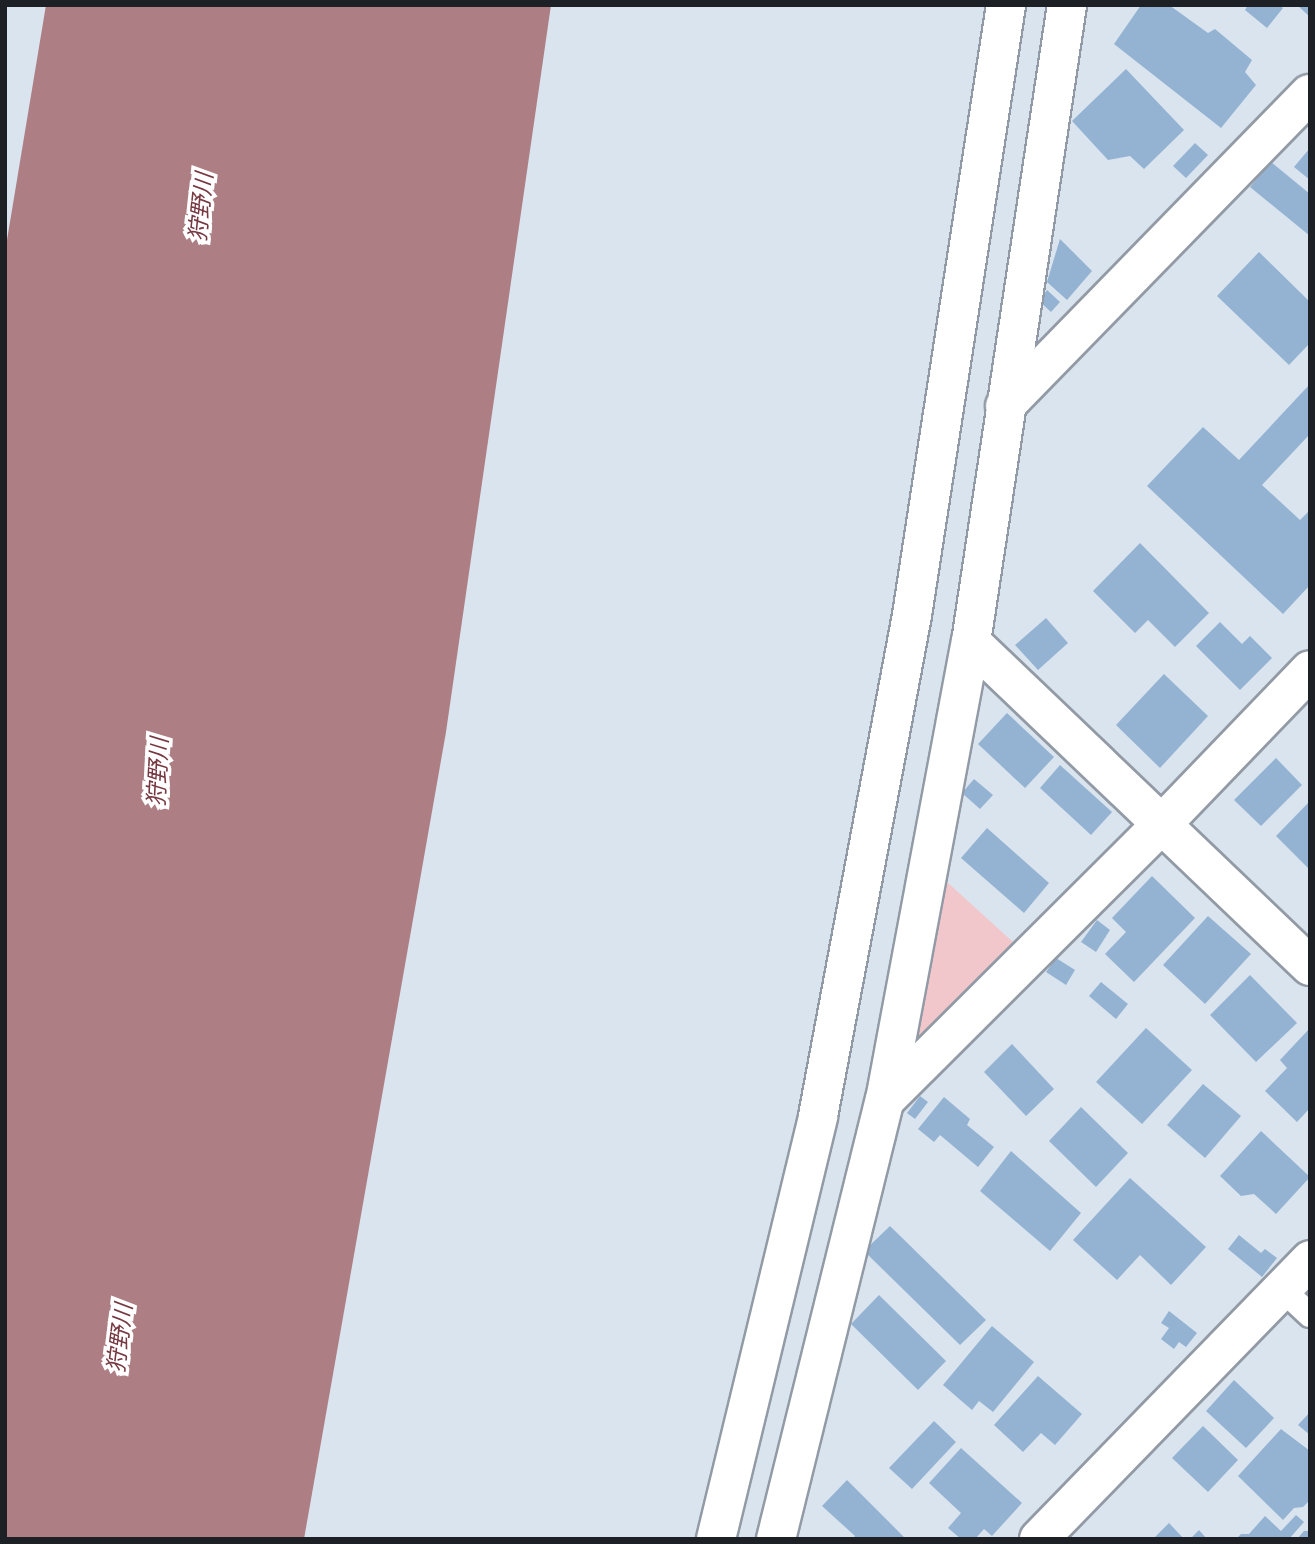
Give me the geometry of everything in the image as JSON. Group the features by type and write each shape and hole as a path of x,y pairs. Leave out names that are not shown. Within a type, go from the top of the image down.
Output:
{"street":[{"path":"716,1539 821,1103 912,615 1006,5"},
{"path":"776,1539 885,1100 971,642 1066,5"},
{"path":"1005,406 1310,94"},
{"path":"971,642 1310,965"},
{"path":"885,1100 1163,823 1310,670"},
{"path":"1040,1539 1310,1260"}],"lane":[{"path":"1282,1289 1310,1315"}],"shaded area":[{"path":"947,882 1014,943 923,1045 908,1037 940,888"}],"water":[{"name":"狩野川","path":"46,5 551,5 446,732 304,1539 5,1539 5,252"}],"building":[{"path":"1141,5 1169,5 1208,33 1215,29 1252,60 1245,72 1256,85 1221,128 1114,44"},
{"path":"1248,5 1279,5 1283,8 1267,28 1245,10"},
{"path":"1297,5 1310,5 1310,17"},
{"path":"1126,69 1184,130 1144,169 1130,156 1108,160 1072,121"},
{"path":"1195,143 1208,155 1186,178 1173,166"},
{"path":"1310,148 1310,180 1294,167"},
{"path":"1271,162 1310,194 1310,236 1250,187"},
{"path":"1060,239 1092,271 1067,300 1047,282"},
{"path":"1259,252 1310,302 1310,343 1289,365 1217,296"},
{"path":"1047,290 1060,302 1051,312 1039,301"},
{"path":"1310,384 1310,434 1262,485 1300,520 1310,510 1310,585 1283,614 1147,486 1203,427 1239,460"},
{"path":"1140,543 1209,613 1175,647 1148,620 1135,633 1093,591"},
{"path":"1046,618 1068,643 1038,670 1015,645"},
{"path":"1220,622 1242,644 1250,636 1272,658 1240,690 1196,646"},
{"path":"1164,674 1208,716 1160,768 1116,725"},
{"path":"1007,713 1054,757 1025,788 978,744"},
{"path":"1276,758 1302,785 1261,826 1234,800"},
{"path":"1060,765 1112,812 1091,835 1040,788"},
{"path":"974,779 993,795 980,809 962,793"},
{"path":"1310,801 1310,870 1276,836"},
{"path":"987,828 1049,883 1024,913 961,858"},
{"path":"1152,876 1195,918 1134,982 1105,954 1126,932 1112,918"},
{"path":"1208,916 1251,954 1205,1004 1163,965"},
{"path":"1097,920 1110,930 1096,952 1081,942"},
{"path":"1056,958 1075,970 1066,985 1046,972"},
{"path":"1250,975 1297,1023 1256,1062 1210,1015"},
{"path":"1101,982 1128,1004 1116,1019 1089,996"},
{"path":"1146,1028 1192,1070 1142,1124 1096,1082"},
{"path":"1310,1028 1310,1108 1297,1122 1265,1091 1287,1068 1280,1060"},
{"path":"1012,1044 1054,1089 1026,1116 984,1072"},
{"path":"1203,1084 1241,1116 1205,1158 1167,1125"},
{"path":"920,1096 928,1102 915,1119 907,1113"},
{"path":"944,1097 970,1119 967,1125 994,1147 978,1167 940,1135 934,1142 918,1129"},
{"path":"1081,1107 1128,1153 1096,1187 1049,1141"},
{"path":"1261,1131 1310,1177 1276,1214 1254,1194 1241,1196 1220,1176"},
{"path":"1011,1151 1081,1213 1050,1251 980,1191"},
{"path":"1130,1178 1206,1247 1171,1285 1140,1255 1117,1280 1073,1240"},
{"path":"890,1226 986,1320 960,1345 864,1251"},
{"path":"1239,1235 1261,1253 1265,1249 1277,1258 1262,1277 1228,1249"},
{"path":"879,1295 946,1361 918,1390 851,1324"},
{"path":"1169,1311 1197,1333 1186,1347 1179,1342 1174,1349 1161,1339 1169,1328 1161,1323"},
{"path":"992,1326 1034,1362 993,1412 979,1401 972,1410 943,1385"},
{"path":"1038,1376 1082,1414 1055,1445 1041,1433 1023,1452 994,1425"},
{"path":"1234,1380 1274,1418 1246,1448 1206,1411"},
{"path":"1310,1412 1310,1435 1298,1425"},
{"path":"934,1421 956,1442 912,1489 889,1468"},
{"path":"1203,1426 1238,1460 1208,1492 1172,1458"},
{"path":"1281,1429 1310,1451 1310,1500 1303,1507 1294,1508 1283,1520 1238,1476"},
{"path":"961,1448 1022,1503 992,1536 984,1529 975,1539 961,1539 948,1528 961,1513 929,1483"},
{"path":"847,1480 906,1539 853,1539 855,1536 822,1506"},
{"path":"1296,1515 1304,1522 1289,1539 1236,1539 1241,1534 1249,1534 1265,1516 1281,1531"},
{"path":"1169,1523 1184,1539 1153,1539"},
{"path":"1199,1530 1207,1539 1190,1539"},
{"path":"1304,1531 1310,1531 1310,1539 1297,1539"}]}
